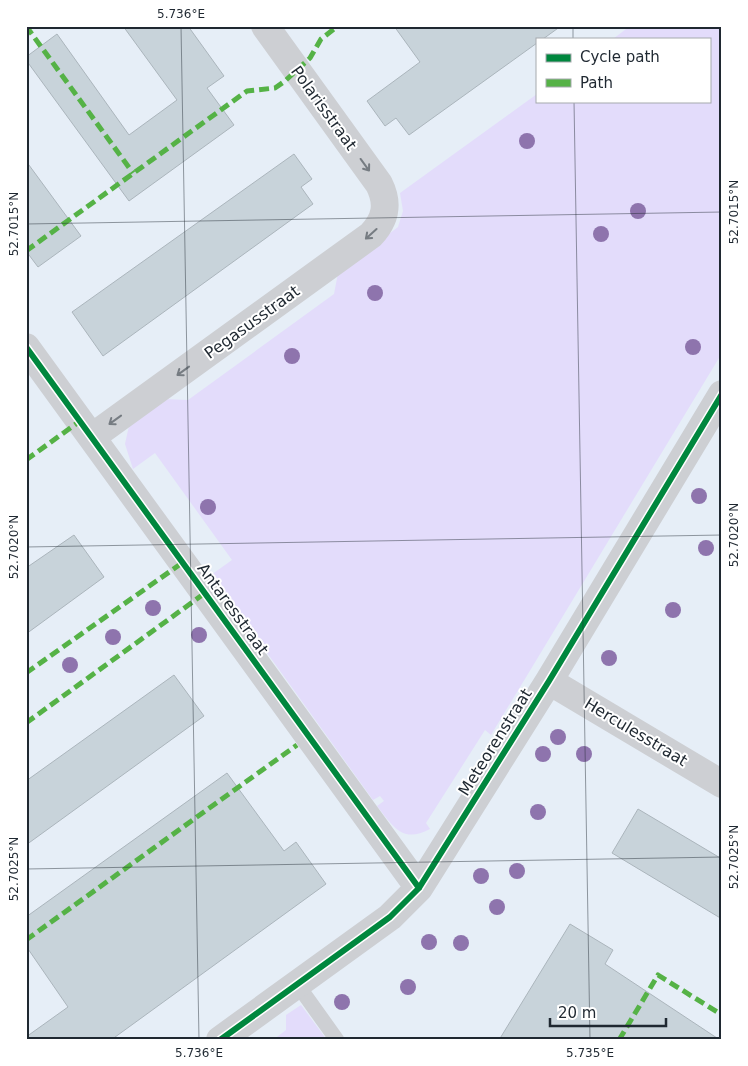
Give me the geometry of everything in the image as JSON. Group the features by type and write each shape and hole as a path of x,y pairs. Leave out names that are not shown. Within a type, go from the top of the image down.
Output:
{"street":[{"name":"Polarisstraat","path":"265,26 382,191"},
{"name":"Pegasusstraat","path":"92,436 372,235 384,216 385,200 382,191"},
{"name":"Antaresstraat","path":"26,346 418,888"},
{"name":"Meteorenstraat","path":"220,1040 390,917 418,888 549,681 722,394"},
{"name":"Herculesstraat","path":"549,681 722,784"}],"lane":[{"path":"297,984 337,1040"}],"shaded area":[{"path":"630,26 722,26 722,353 491,735 485,730 426,823 430,829 412,835 405,834 393,826 377,806 384,801 380,796 373,800 211,575 232,560 155,453 133,469 125,444 129,426 164,399 188,400 334,294 338,273 398,227 403,211 400,193 536,95 536,102 710,102 710,38 614,38"},
{"path":"301,1005 327,1040 273,1040 286,1030 286,1015"}],"building":[{"path":"123,26 188,26 224,76 207,88 234,125 129,201 26,60 26,57 57,34 129,135 177,100"},
{"path":"394,26 561,26 544,38 536,38 536,44 409,135 396,118 385,126 367,101 420,62"},
{"path":"294,154 312,179 301,187 313,204 103,356 72,312"},
{"path":"26,161 81,236 38,267 26,251"},
{"path":"74,535 104,577 26,634 26,568"},
{"path":"174,675 204,716 26,845 26,781"},
{"path":"227,773 284,851 296,842 326,884 111,1040 26,1040 26,1037 68,1007 26,946 26,917"},
{"path":"638,809 722,859 722,919 612,853"},
{"path":"570,924 613,950 605,964 720,1040 499,1040"}],"marked path":[{"path":"26,26 133,173"},
{"path":"26,251 247,91 275,88 285,81 310,58 321,39 338,26"},
{"path":"26,460 80,421"},
{"path":"26,673 182,563"},
{"path":"26,723 205,593"},
{"path":"26,940 297,745"},
{"path":"619,1040 658,975 722,1015"}],"cycle path":[{"path":"26,347 419,888"},
{"path":"220,1040 390,917 419,888 549,681 722,394"}]}
